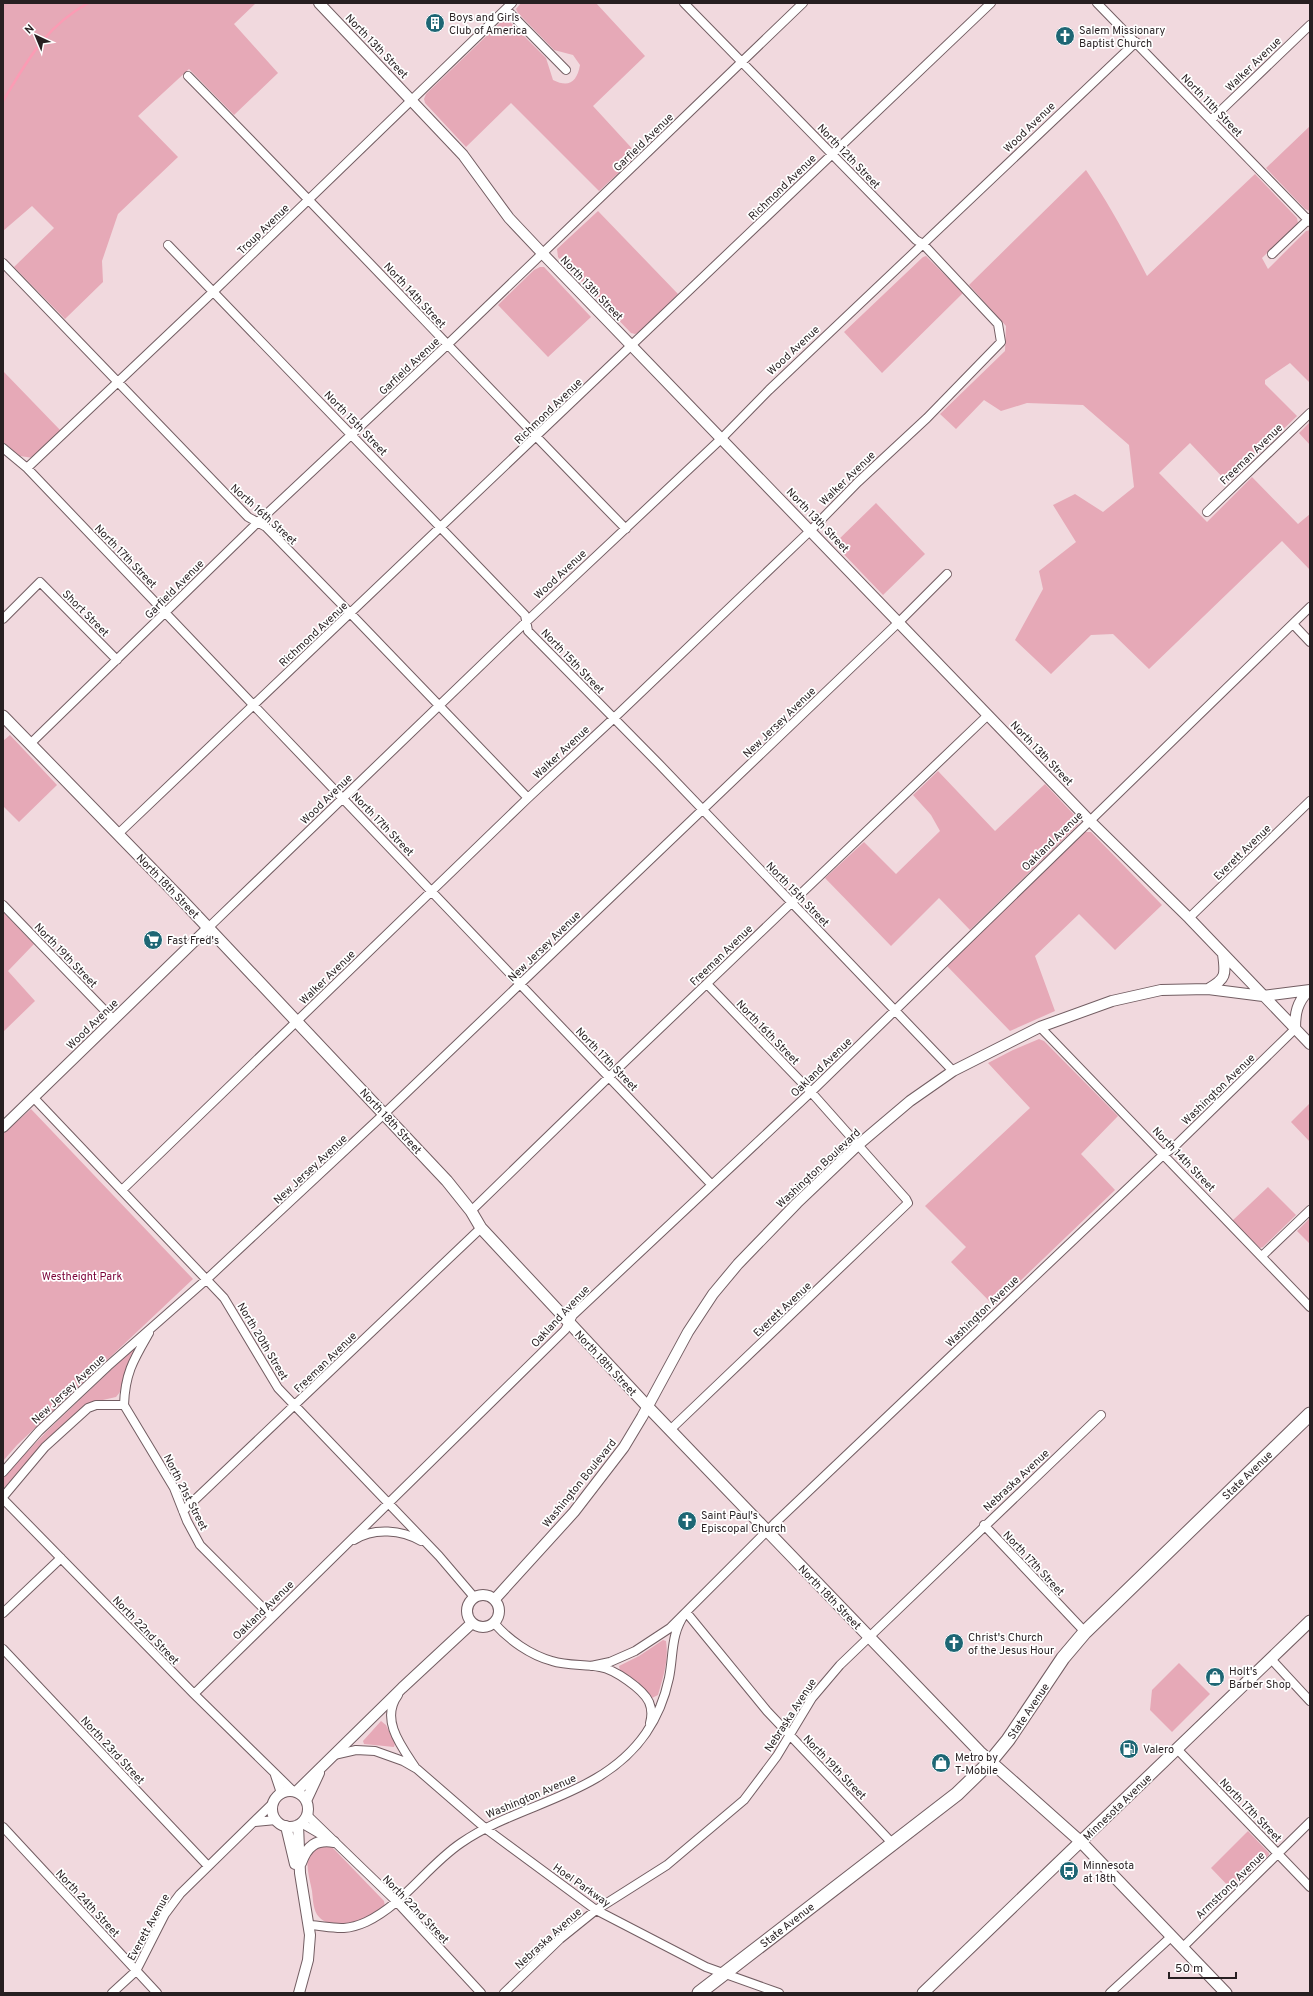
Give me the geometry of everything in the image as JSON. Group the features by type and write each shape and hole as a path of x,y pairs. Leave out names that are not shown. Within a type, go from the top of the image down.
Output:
{"main road":[{"name":"North 18th Street","path":"3,716 208,928 447,1181 471,1211 481,1228 647,1406 868,1637 990,1762 1081,1842 1226,1993"},
{"name":"State Avenue","path":"700,1993 957,1794 990,1762 1008,1740 1063,1658 1085,1632 1310,1414"},
{"name":"Minnesota Avenue","path":"924,1993 1310,1621"}],"street":[{"name":"North 13th Street","path":"319,3 463,155 509,218 543,254 811,530 1089,820 1189,918 1310,1044"},
{"name":"North 12th Street","path":"684,3 916,240 923,244 998,324"},
{"name":"Garfield Avenue","path":"30,744 257,522 352,435 543,254 803,3"},
{"name":"Richmond Avenue","path":"118,834 351,614 991,3"},
{"name":"North 11th Street","path":"1097,3 1309,220"},
{"name":"Troup Avenue","path":"27,468 214,292 509,6"},
{"path":"509,6 566,70"},
{"name":"Walker Avenue","path":"1211,120 1310,25"},
{"name":"Wood Avenue","path":"3,1127 526,622 722,438 769,390 1136,42"},
{"name":"North 14th Street","path":"188,76 310,199 447,345 626,529"},
{"path":"1272,254 1309,220"},
{"name":"North 15th Street","path":"168,245 525,615 528,630 953,1071"},
{"name":"North 16th Street","path":"3,263 248,517 266,527 528,798"},
{"name":"Walker Avenue","path":"122,1190 528,798 811,530 858,482 928,418 1001,342 998,324"},
{"name":"Freeman Avenue","path":"1207,512 1310,413"},
{"name":"North 17th Street","path":"3,448 27,468 255,705 711,1184"},
{"name":"New Jersey Avenue","path":"3,1472 39,1431 207,1280 384,1114 899,622 946,574"},
{"name":"Short Street","path":"3,619 40,582 117,660"},
{"name":"Oakland Avenue","path":"194,1694 271,1616 349,1543 388,1502 565,1330 573,1315 711,1184 811,1092 1089,820 1310,607"},
{"path":"1293,624 1310,642"},
{"name":"Freeman Avenue","path":"471,1211 609,1076 988,715"},
{"name":"Everett Avenue","path":"1189,918 1310,801"},
{"name":"North 19th Street","path":"3,906 114,1020"},
{"path":"1208,989 1224,977 1226,969 1223,954"},
{"name":"North 16th Street","path":"707,984 811,1092 908,1203"},
{"name":"Washington Boulevard","path":"495,1599 574,1512 602,1478 624,1447 642,1417 688,1332 713,1294 738,1264 797,1203 858,1145 910,1101 953,1071 1040,1027 1112,1001 1161,990 1208,989 1263,996 1309,991"},
{"path":"1295,1029 1296,1009 1301,999 1309,991"},
{"name":"North 14th Street","path":"1040,1027 1310,1307"},
{"name":"Washington Avenue","path":"591,1666 610,1662 635,1651 661,1634 686,1612 767,1531 1164,1154 1173,1148 1295,1029"},
{"name":"North 20th Street","path":"34,1097 224,1298 278,1388 439,1556 474,1597"},
{"name":"Everett Avenue","path":"670,1430 908,1203"},
{"path":"1262,1256 1310,1210"},
{"name":"Freeman Avenue","path":"183,1511 481,1228"},
{"name":"New Jersey Avenue","path":"124,1405 125,1387 131,1364 152,1328"},
{"path":"3,1498 45,1447 88,1408 96,1405 124,1405"},
{"name":"North 21st Street","path":"124,1405 174,1488 187,1521 200,1545 271,1616"},
{"name":"Nebraska Avenue","path":"504,1993 560,1940 596,1910 667,1866 744,1800 761,1780 826,1680 868,1637 1100,1415"},
{"name":"North 22nd Street","path":"3,1498 274,1775 294,1792"},
{"name":"North 17th Street","path":"984,1525 1085,1632"},
{"name":"Oakland Avenue","path":"349,1543 357,1538 379,1531 408,1534 421,1540 439,1556"},
{"path":"3,1613 61,1558"},
{"path":"485,1594 495,1599 499,1611 494,1623 481,1627 472,1623 467,1614 467,1609 468,1604 474,1597 485,1594"},
{"name":"North 19th Street","path":"686,1612 738,1678 893,1844"},
{"name":"Washington Avenue","path":"310,1925 338,1929 350,1928 379,1915 396,1902 460,1843 485,1828 584,1786 601,1776 622,1760 645,1735 655,1718 669,1678 675,1633 686,1612"},
{"path":"276,1820 273,1811 277,1798 294,1792 472,1623"},
{"path":"494,1623 509,1638 536,1655 552,1662 602,1667 627,1681 648,1700 652,1714 645,1735"},
{"name":"North 23rd Street","path":"3,1649 208,1866"},
{"path":"1270,1660 1310,1701"},
{"name":"Hoel Parkway","path":"402,1688 394,1700 390,1716 398,1739 417,1769"},
{"name":"North 17th Street","path":"1177,1749 1310,1887"},
{"name":"Hoel Parkway","path":"332,1755 356,1750 375,1751 395,1758 417,1769 485,1828 596,1910 706,1967 779,1993"},
{"path":"299,1993 308,1960 310,1925 301,1868 302,1821 306,1801 322,1766"},
{"name":"North 22nd Street","path":"274,1775 280,1790 277,1798"},
{"path":"294,1792 306,1801"},
{"name":"Everett Avenue","path":"112,1993 136,1971 165,1914 180,1894 277,1798"},
{"path":"254,1822 276,1820 286,1826 295,1863 301,1868"},
{"path":"286,1826 302,1821"},
{"name":"North 22nd Street","path":"302,1821 334,1842 396,1902 481,1993"},
{"name":"Armstrong Avenue","path":"1183,1947 1310,1822"},
{"name":"North 24th Street","path":"3,1827 157,1993"},
{"path":"301,1868 308,1850 317,1842 323,1840 334,1842"},
{"path":"1110,1993 1172,1936"}],"green space":[{"path":"3,3 256,3 234,24 278,73 234,115 189,69 138,116 178,157 118,214 102,261 103,282 65,319 14,267 54,228 32,206 3,231"},
{"path":"521,3 596,3 645,56 593,106 638,155 599,191 511,103 466,147 425,103 424,99 426,94 502,21 508,20 546,58 553,80 568,83 577,76 580,65 573,55 554,50 518,13 516,9"},
{"path":"1310,126 1310,211 1305,209 1266,168"},
{"path":"1086,170 1118,222 1147,276 1255,174 1297,218 1298,223 1262,258 1268,269 1306,231 1310,230 1310,383 1290,363 1265,380 1265,384 1297,416 1228,483 1190,443 1159,473 1207,522 1252,477 1298,524 1310,514 1310,570 1282,541 1149,669 1113,634 1091,635 1051,674 1015,640 1043,589 1039,571 1076,542 1053,505 1075,494 1103,512 1134,487 1129,445 1083,405 1027,403 1001,411 984,400 956,429 940,414 1005,351 1006,326 969,285"},
{"path":"598,211 678,294 640,332 635,334 631,333 558,257 557,249"},
{"path":"926,256 963,293 882,373 844,332 923,257"},
{"path":"544,267 591,317 548,357 498,305 534,270"},
{"path":"3,371 61,431 33,458 20,456 3,442"},
{"path":"1310,422 1310,445 1299,433"},
{"path":"876,503 925,554 883,595 834,544"},
{"path":"10,735 57,785 19,822 3,806 3,741"},
{"path":"938,771 995,831 1045,784 1079,820 1078,825 970,930 939,898 891,946 825,878 864,842 896,874 940,831 931,815 913,795"},
{"path":"1085,832 1091,832 1162,905 1115,950 1079,914 1035,956 1055,1011 1010,1031 947,966"},
{"path":"3,912 34,944 8,971 35,1001 3,1032"},
{"path":"1039,1039 1044,1041 1118,1116 1081,1154 1115,1190 994,1306 951,1262 966,1247 925,1206 1030,1108 988,1063"},
{"path":"1310,1103 1310,1142 1291,1122"},
{"name":"Westheight Park","path":"31,1109 193,1279 17,1445 3,1461 3,1134"},
{"path":"1268,1187 1296,1215 1263,1247 1260,1248 1232,1221"},
{"path":"1310,1218 1310,1244 1297,1231"},
{"path":"133,1349 136,1351 127,1367 120,1392 116,1397 94,1402 83,1407 40,1447 3,1490 3,1479 6,1474 48,1430"},
{"path":"663,1640 666,1641 667,1648 665,1668 658,1695 652,1698 638,1682 620,1671 619,1666 639,1656"},
{"path":"1179,1663 1210,1694 1172,1732 1150,1710 1152,1690"},
{"path":"381,1721 386,1725 395,1743 394,1747 364,1744 363,1741"},
{"path":"1248,1831 1269,1853 1269,1855 1232,1890 1211,1868"},
{"path":"331,1846 384,1901 385,1907 362,1919 343,1924 326,1922 319,1917 314,1905 308,1870 308,1857 317,1847"}],"waterway":[{"path":"3,101 29,59 48,34 60,23 88,3"}],"place":[{"name":"Boys and Girls Club of America","path":"435,23"},
{"name":"Salem Missionary Baptist Church","path":"1065,36"},
{"name":"Fast Fred's","path":"153,940"},
{"name":"Saint Paul's Episcopal Church","path":"687,1521"},
{"name":"Christ's Church of the Jesus Hour","path":"954,1643"},
{"name":"Holt's Barber Shop","path":"1215,1677"},
{"name":"Valero","path":"1129,1749"},
{"name":"Metro by T-Mobile","path":"941,1763"},
{"name":"Minnesota at 18th","path":"1069,1871"}]}
